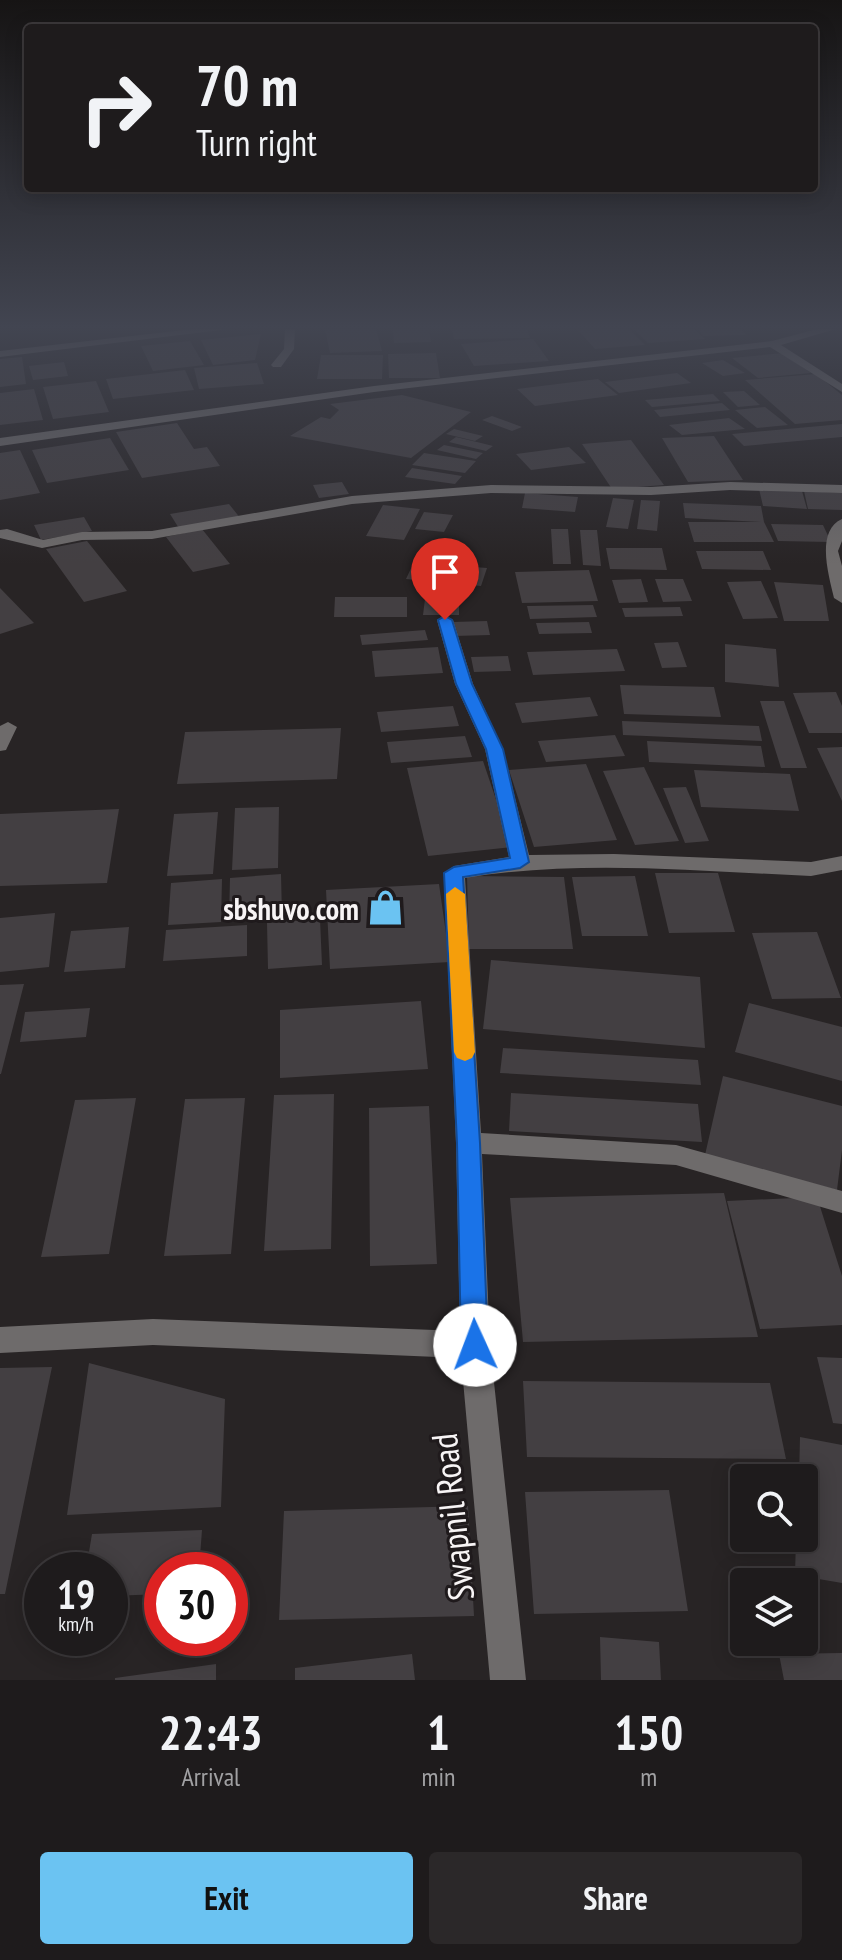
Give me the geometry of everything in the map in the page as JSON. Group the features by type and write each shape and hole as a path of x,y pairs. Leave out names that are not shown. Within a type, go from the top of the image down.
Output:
{"street":[{"path":"0,442 243,407"},
{"path":"0,534 7,533 42,544 82,536 152,535 352,500 491,489 651,491 730,486 842,489"},
{"path":"842,523 831,551 842,598"},
{"path":"445,620 464,684 494,749 520,862 614,861 811,869 842,863"},
{"path":"0,746 8,727"},
{"name":"Swapnil Road","path":"508,1680 475,1345 469,1143 454,873 520,862"},
{"path":"469,1143 676,1155 842,1202"},
{"path":"0,1340 153,1332 475,1345"}],"building":[{"path":"0,407 39,407 43,420 0,425"},
{"path":"49,407 107,407 109,412 53,419"},
{"path":"335,407 452,407 471,412 411,458 290,436 321,417 330,419 339,410"},
{"path":"727,407 730,410 660,417 654,410"},
{"path":"766,407 788,425 757,428 735,410"},
{"path":"776,407 842,407 842,420 795,424"},
{"path":"492,416 522,427 512,431 482,420"},
{"path":"729,418 745,429 682,435 669,425"},
{"path":"177,423 194,449 207,447 220,466 142,478 116,432"},
{"path":"842,424 842,437 744,446 732,434"},
{"path":"454,429 483,436 475,441 446,434"},
{"path":"714,436 743,480 688,482 662,438"},
{"path":"456,437 493,446 486,451 449,442"},
{"path":"110,438 129,470 47,483 32,450"},
{"path":"631,440 664,485 612,489 582,444"},
{"path":"444,445 483,453 476,459 437,450"},
{"path":"569,447 586,463 531,470 516,454"},
{"path":"20,450 40,493 0,500 0,453"},
{"path":"424,453 476,461 465,473 412,465"},
{"path":"412,468 462,476 455,484 405,477"},
{"path":"342,482 349,494 319,498 313,485"},
{"path":"759,489 802,491 807,509 763,506"},
{"path":"804,491 842,493 842,510 808,509"},
{"path":"525,493 578,497 575,512 522,508"},
{"path":"613,498 634,500 628,529 606,527"},
{"path":"641,500 660,501 657,531 637,529"},
{"path":"683,503 761,506 764,522 774,542 694,542 688,522 761,522 685,518"},
{"path":"229,504 241,519 180,530 170,514"},
{"path":"383,505 420,509 404,540 366,536"},
{"path":"424,512 453,515 444,532 415,529"},
{"path":"84,517 92,531 41,540 34,525"},
{"path":"771,524 823,525 831,542 778,541"},
{"path":"202,529 230,564 193,572 166,537"},
{"path":"551,529 568,529 571,564 553,564"},
{"path":"580,530 597,530 601,566 583,565"},
{"path":"87,541 127,591 84,602 46,549"},
{"path":"606,548 662,548 667,570 610,569"},
{"path":"696,551 763,551 771,570 702,569"},
{"path":"414,562 487,568 481,586 406,579"},
{"path":"589,570 598,601 522,603 515,572"},
{"path":"641,579 648,602 619,603 612,580"},
{"path":"655,579 683,579 692,601 663,602"},
{"path":"761,581 778,618 743,619 727,582"},
{"path":"774,582 823,585 829,621 784,621"},
{"path":"0,588 34,623 0,634"},
{"path":"335,597 407,597 407,617 334,617"},
{"path":"425,599 459,600 459,615 423,615"},
{"path":"593,605 597,617 530,619 527,606"},
{"path":"680,607 683,616 625,617 622,608"},
{"path":"487,621 490,635 454,636 453,622"},
{"path":"589,622 592,633 539,634 536,623"},
{"path":"425,630 428,640 362,645 360,635"},
{"path":"678,642 687,667 662,668 654,643"},
{"path":"725,644 776,649 779,687 725,682"},
{"path":"438,647 443,673 375,677 372,651"},
{"path":"617,649 625,671 533,675 527,652"},
{"path":"508,656 511,671 474,672 471,657"},
{"path":"620,685 714,687 721,717 624,714"},
{"path":"836,692 842,706 842,733 809,733 793,693"},
{"path":"590,697 598,716 522,723 515,703"},
{"path":"760,701 784,701 807,768 781,768"},
{"path":"453,706 459,726 381,732 377,712"},
{"path":"622,721 759,726 762,741 623,735"},
{"path":"341,728 337,779 177,784 185,732"},
{"path":"615,735 625,756 546,762 538,741"},
{"path":"465,736 472,757 391,763 387,742"},
{"path":"647,741 761,746 765,767 649,762"},
{"path":"842,747 842,801 817,748"},
{"path":"483,761 512,847 428,856 407,768"},
{"path":"586,764 617,840 534,847 509,770"},
{"path":"644,767 679,841 635,845 603,771"},
{"path":"694,770 790,774 799,811 701,807"},
{"path":"686,787 709,841 685,843 663,788"},
{"path":"279,807 278,868 232,870 235,808"},
{"path":"119,809 107,883 0,886 0,814"},
{"path":"218,812 213,874 167,876 174,814"},
{"path":"655,873 718,873 735,932 669,933"},
{"path":"281,874 282,916 229,919 230,878"},
{"path":"467,876 564,877 573,949 469,949"},
{"path":"635,876 648,936 582,936 572,877"},
{"path":"222,879 221,922 168,925 171,883"},
{"path":"439,884 450,962 330,969 326,890"},
{"path":"55,913 49,967 0,972 0,918"},
{"path":"320,919 322,965 268,969 267,923"},
{"path":"247,925 247,956 163,961 166,930"},
{"path":"129,927 125,968 64,972 71,931"},
{"path":"817,932 841,998 772,999 752,933"},
{"path":"491,960 700,977 705,1048 483,1029"},
{"path":"24,984 1,1074 0,1074 0,985"},
{"path":"421,1001 428,1069 280,1078 280,1010"},
{"path":"749,1003 842,1027 842,1081 735,1052"},
{"path":"90,1008 86,1037 20,1042 25,1012"},
{"path":"503,1048 698,1060 701,1085 500,1073"},
{"path":"723,1076 842,1106 842,1150 837,1190 705,1155"},
{"path":"511,1093 698,1104 702,1142 509,1131"},
{"path":"334,1094 331,1249 264,1251 274,1095"},
{"path":"136,1098 109,1254 41,1257 75,1100"},
{"path":"245,1098 231,1254 164,1256 185,1099"},
{"path":"429,1106 437,1264 370,1266 369,1108"},
{"path":"724,1193 758,1337 523,1342 510,1198"},
{"path":"817,1197 842,1276 842,1325 760,1329 727,1201"},
{"path":"817,1357 842,1358 842,1424 833,1423"},
{"path":"89,1363 225,1399 221,1507 67,1515"},
{"path":"52,1367 5,1594 0,1594 0,1368"},
{"path":"523,1381 770,1383 786,1459 527,1457"},
{"path":"800,1437 842,1445 842,1583 818,1579 818,1568 795,1568 796,1552 818,1552 818,1464 799,1464"},
{"path":"669,1490 688,1611 534,1614 525,1492"},
{"path":"468,1506 474,1616 279,1620 284,1511"},
{"path":"202,1530 200,1552 144,1552 144,1595 128,1595 128,1552 89,1552 92,1534"},
{"path":"600,1637 659,1642 661,1680 601,1680"},
{"path":"818,1653 842,1653 842,1680 784,1680 779,1656 818,1656"},
{"path":"412,1654 415,1680 295,1680 295,1668"},
{"path":"216,1664 216,1680 115,1680 115,1678"}],"slow traffic":[{"path":"455,894 465,1052"}],"place":[{"name":"sbshuvo.com","path":"385,908"}],"route":[{"path":"445,620 450,646 464,684 494,749 520,862 454,873 469,1143 475,1345"}]}
